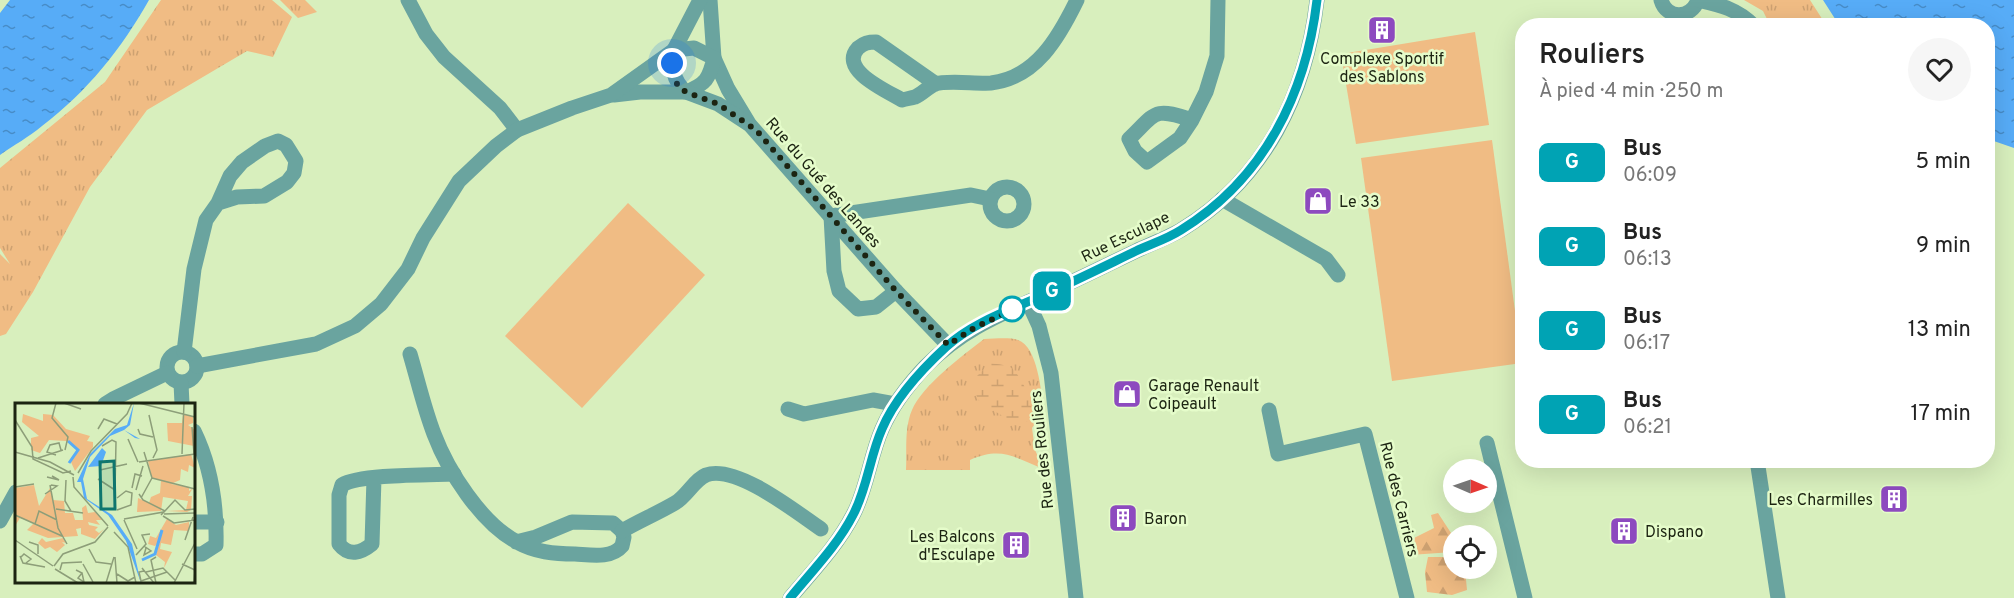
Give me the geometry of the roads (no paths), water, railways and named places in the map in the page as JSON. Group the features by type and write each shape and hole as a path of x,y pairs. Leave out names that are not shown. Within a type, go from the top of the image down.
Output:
{"street":[{"path":"408,0 426,34 444,57 500,108 517,130"},
{"path":"700,0 674,50 673,75 678,86 686,92 706,82 711,72 714,58 710,0"},
{"path":"936,84 876,42 868,42 853,54 853,64 858,73 902,100 915,96 936,84 992,83 1026,70 1041,58 1052,45 1077,0"},
{"path":"1192,120 1206,92 1217,56 1218,0"},
{"name":"Rue Esculape","path":"790,598 841,536 854,513 881,430 895,404 924,369 948,345 974,328 1180,231 1222,199 1270,144 1299,86 1313,34 1317,0"},
{"path":"1661,0 1665,9 1678,18"},
{"path":"1684,18 1692,11 1698,0 1726,6 1747,18"},
{"path":"197,366 316,344 355,326 381,304 408,269 423,238 459,181 496,146 517,130 611,95 674,50 694,48 714,58 728,89 750,125"},
{"name":"Rue du Gué des Landes","path":"611,95 640,92 686,92 718,104 750,125 896,291 948,345"},
{"path":"184,352 194,268 206,220 218,203 230,176 242,162 265,146 278,141 286,145 296,161 294,173 288,182 264,196 237,197 218,203"},
{"path":"896,291 876,307 858,309 838,291 834,271 831,216 971,195 990,199"},
{"path":"1222,199 1326,259 1338,275"},
{"path":"834,271 840,260 858,247"},
{"name":"Rue des Rouliers","path":"1028,302 1039,326 1051,373 1076,598"},
{"path":"178,352 184,352 193,357 197,366 195,376 181,383 173,380 167,373 167,362 178,352"},
{"path":"410,354 434,435 454,474 494,526 516,542 535,550 554,554 610,555 622,546 624,537 613,523 572,522 536,537 516,542"},
{"path":"108,403 167,373"},
{"path":"181,383 182,403"},
{"path":"788,409 804,414 873,400 895,404"},
{"name":"Rue des Carriers","path":"1269,410 1278,454 1365,434 1407,598"},
{"path":"195,434 212,484 217,522 216,545 202,554 195,554"},
{"path":"1487,443 1526,598"},
{"path":"1757,468 1778,598"},
{"path":"621,531 676,503 703,476 712,473 741,477 821,529"},
{"path":"374,478 372,543 355,554 344,550 339,544 339,495 342,485 350,480 374,478 454,474"},
{"path":"0,521 15,494"},
{"path":"195,522 217,522"}],"water":[{"path":"10,0 149,0 115,52 89,84 37,130 0,155 0,13"},
{"path":"1823,0 2014,0 2014,148 1995,141 1995,18 1835,18"}],"place":[{"name":"Complexe Sportif des Sablons","path":"1382,30"},
{"name":"Le 33","path":"1318,201"},
{"name":"Garage Renault Coipeault","path":"1127,394"},
{"name":"Les Charmilles","path":"1894,499"},
{"name":"Baron","path":"1123,518"},
{"name":"Dispano","path":"1624,531"},
{"name":"Les Balcons d'Esculape","path":"1016,545"}]}
